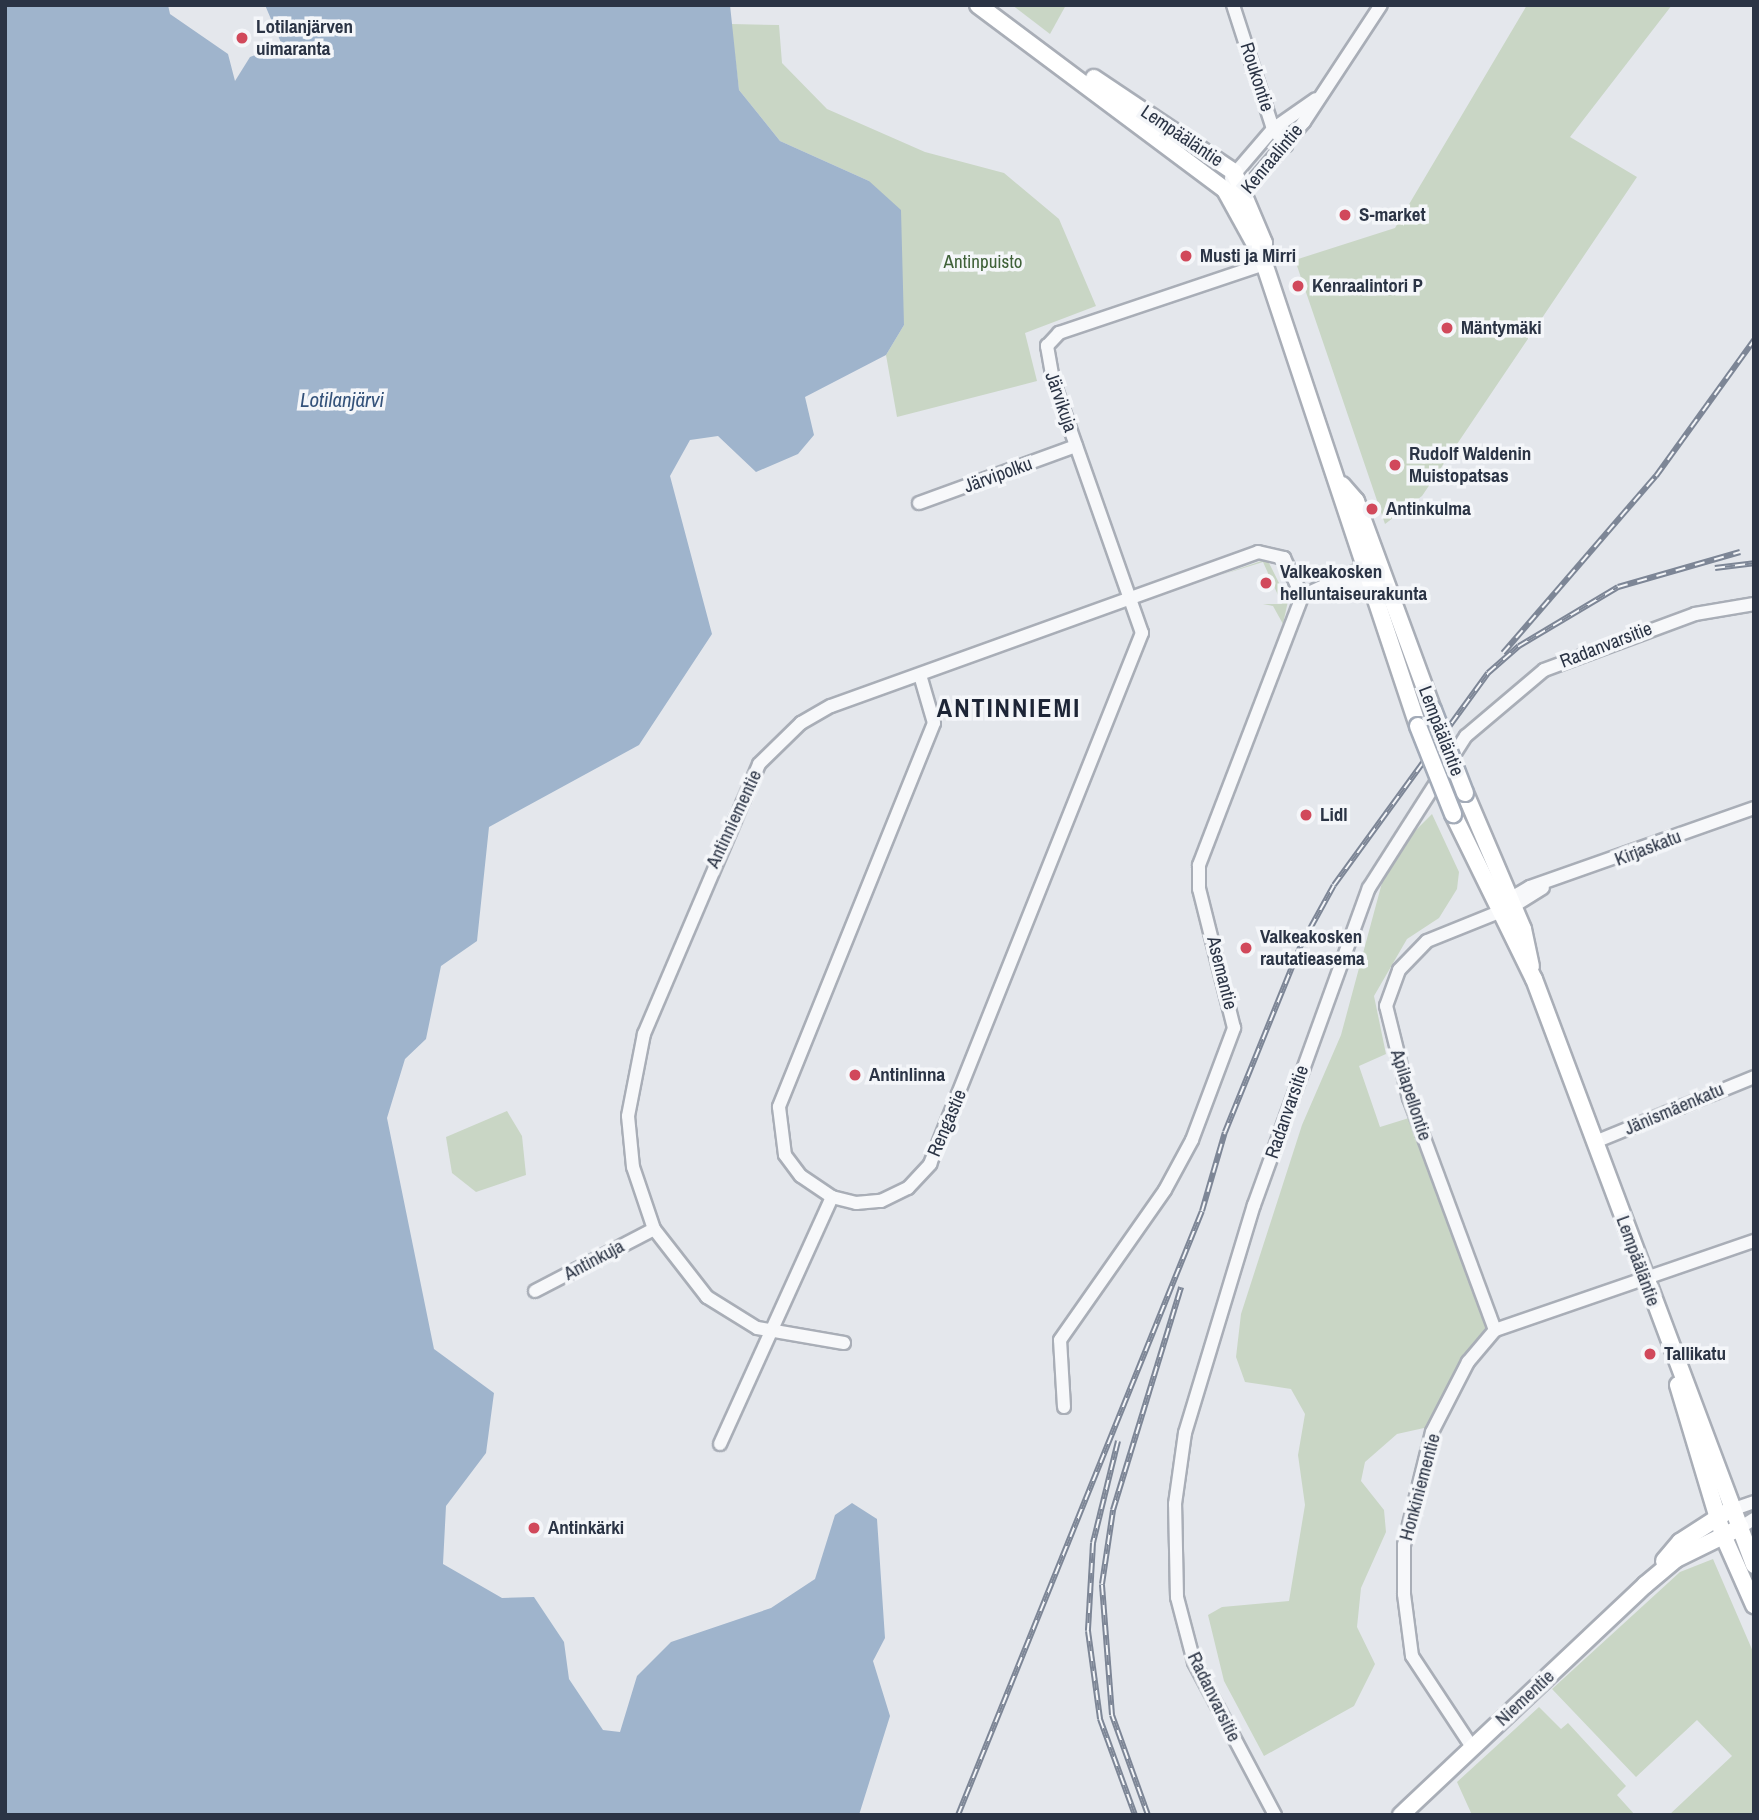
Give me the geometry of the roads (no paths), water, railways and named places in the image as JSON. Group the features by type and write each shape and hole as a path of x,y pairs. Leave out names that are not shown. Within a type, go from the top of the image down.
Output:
{"main road":[{"name":"Lempääläntie","path":"978,5 1212,174 1239,198"},
{"name":"Lempääläntie","path":"1049,55 1234,172 1239,198 1264,243 1263,261 1342,485 1356,501 1369,570 1418,726 1453,814 1507,904"},
{"name":"Lempääläntie","path":"1369,570 1433,710 1669,1345 1734,1509 1747,1523 1754,1565"},
{"name":"Lempääläntie","path":"1669,1345 1716,1516 1754,1605"},
{"name":"Niementie","path":"1401,1813 1645,1585 1680,1542 1716,1516 1734,1509"},
{"name":"Niementie","path":"1645,1585 1723,1535 1747,1523"}],"street":[{"name":"Roukontie","path":"1233,5 1273,129 1286,145"},
{"name":"Kenraalintie","path":"1239,198 1286,145 1381,5"},
{"name":"Kenraalintie","path":"1234,172 1273,129 1316,99"},
{"name":"Järvikuja","path":"1133,597 1047,362 1052,338 1263,261"},
{"name":"Järvipolku","path":"919,503 1076,446"},
{"name":"Antinniementie","path":"844,1343 771,1332 734,1318 707,1297 654,1229 633,1167 632,1077 644,1034 745,790 759,764 801,723 920,675 1268,551 1284,558 1302,596"},
{"path":"1302,596 1369,570"},
{"name":"Asemantie","path":"1063,1406 1060,1340 1165,1190 1192,1140 1234,1028 1199,889 1199,865 1302,596"},
{"name":"Rengastie","path":"832,1197 881,1201 908,1188 930,1164 1130,673 1142,633 1133,597"},
{"name":"Radanvarsitie","path":"1275,1815 1194,1662 1177,1597 1175,1504 1185,1433 1254,1205 1369,888 1466,736 1544,670 1695,614 1754,604"},
{"path":"720,1444 832,1197 785,1155 779,1107 934,723 920,675"},
{"name":"Kirjaskatu","path":"1507,904 1754,808"},
{"name":"Apilapellontie","path":"1495,1330 1409,1098 1386,1006 1399,970 1427,941 1507,904"},
{"name":"Jänismäenkatu","path":"1595,1142 1754,1077"},
{"name":"Antinkuja","path":"535,1291 654,1229"},
{"path":"1495,1330 1754,1241"},
{"name":"Honkiniementie","path":"1472,1747 1412,1656 1404,1545 1432,1432 1468,1362 1495,1330"},
{"path":"1734,1509 1754,1503"}],"water":[{"name":"Lotilanjärvi","path":"5,5 168,5 170,14 228,54 235,81 250,57 282,45 265,5 730,5 739,90 780,141 869,181 901,210 904,325 886,355 805,397 814,435 798,454 756,472 718,436 690,440 670,476 712,634 639,745 489,827 477,941 441,966 426,1039 405,1059 387,1118 434,1349 494,1393 486,1453 446,1506 443,1564 502,1598 534,1597 564,1642 569,1679 603,1730 620,1732 637,1676 671,1642 771,1608 815,1579 835,1515 852,1503 877,1519 885,1638 873,1661 890,1716 859,1815 5,1815"}],"railway":[{"path":"1503,653 1656,476 1754,340"},
{"path":"958,1815 1202,1211 1225,1132 1301,945 1334,885 1488,673 1519,646 1618,587 1740,552"},
{"path":"1715,568 1754,563"},
{"path":"1148,1815 1112,1715 1102,1584 1113,1510 1181,1287"},
{"path":"1118,1441 1093,1543 1088,1631 1100,1719 1135,1815"}],"place":[{"name":"Lotilanjärven uimaranta","path":"242,38"},
{"name":"S-market","path":"1345,215"},
{"name":"Musti ja Mirri","path":"1186,256"},
{"name":"Kenraalintori P","path":"1298,286"},
{"name":"Mäntymäki","path":"1447,328"},
{"name":"Rudolf Waldenin Muistopatsas","path":"1395,465"},
{"name":"Antinkulma","path":"1372,509"},
{"name":"Valkeakosken helluntaiseurakunta","path":"1266,583"},
{"name":"Lidl","path":"1306,815"},
{"name":"Valkeakosken rautatieasema","path":"1246,948"},
{"name":"Antinlinna","path":"855,1075"},
{"name":"Tallikatu","path":"1650,1354"},
{"name":"Antinkärki","path":"534,1528"}],"district":[{"name":"ANTINNIEMI","path":"1009,708"}],"park label":[{"name":"Antinpuisto","path":"983,262"}]}
